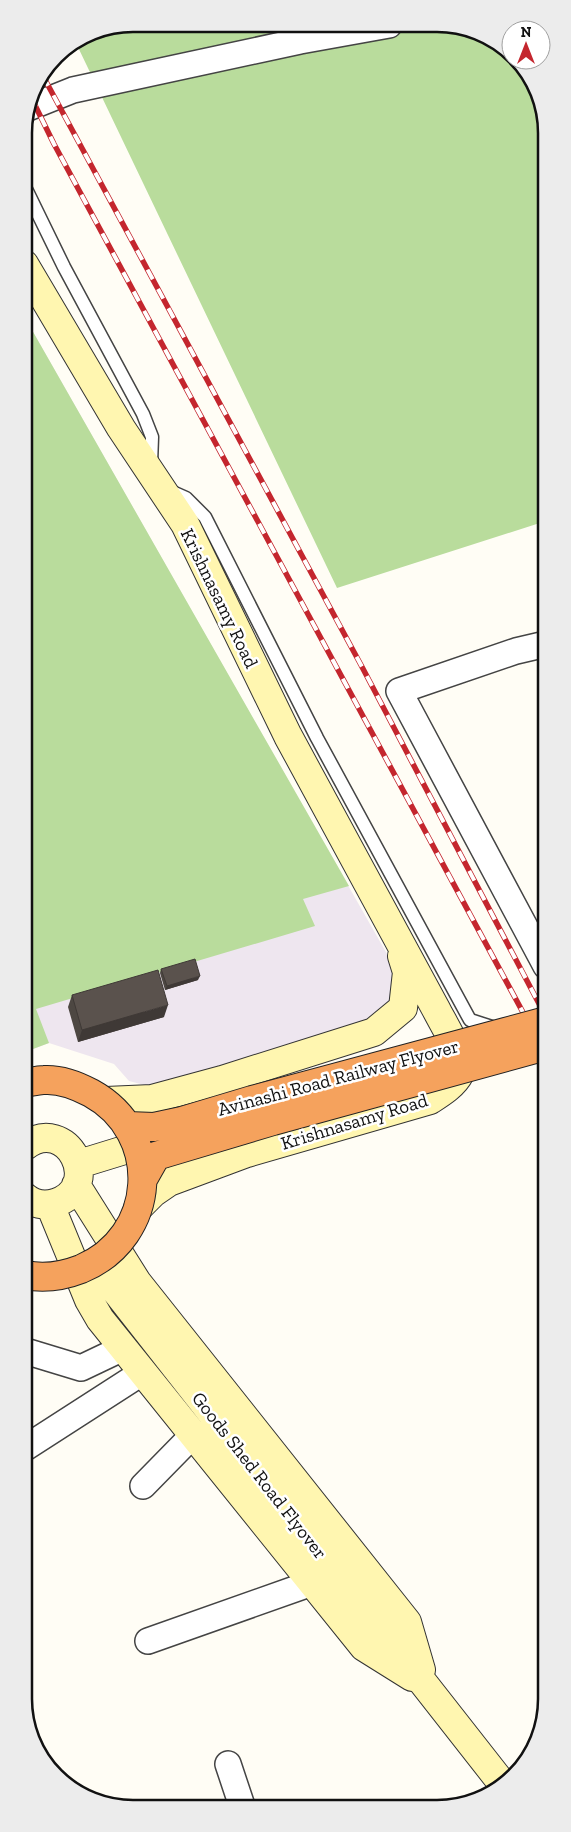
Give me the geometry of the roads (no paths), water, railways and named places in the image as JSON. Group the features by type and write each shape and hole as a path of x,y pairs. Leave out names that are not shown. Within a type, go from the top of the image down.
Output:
{"highway":[{"name":"Avinashi Road Railway Flyover","path":"129,1137 262,1097 538,1023"},
{"name":"Avinashi Road Railway Flyover","path":"143,1179 156,1156 534,1042"},
{"path":"32,1082 45,1080 77,1085 106,1101 140,1152 143,1179 138,1208 129,1230 114,1249 94,1264 67,1275 32,1276"}],"main road":[{"name":"Krishnasamy Road","path":"33,279 121,428 185,524 288,736 460,1057 461,1072 444,1091 430,1100 247,1153 169,1182 153,1193 138,1208"},
{"name":"Krishnasamy Road","path":"106,1101 152,1099 222,1080 374,1032 403,1008 407,972 399,942"},
{"path":"129,1137 77,1174 70,1194 66,1198 61,1201 38,1201 89,1300 100,1319 364,1647 426,1686"},
{"path":"32,1142 47,1138 58,1140 75,1154 77,1174 137,1282 407,1622 426,1686"},
{"name":"Goods Shed Road Flyover","path":"94,1264 499,1779"}],"street":[{"path":"37,104 73,90 300,41 353,32"},
{"path":"538,952 399,691 516,650 539,645"},
{"path":"32,1353 81,1368 123,1348"},
{"path":"32,1444 143,1372"},
{"path":"143,1486 193,1435"},
{"path":"148,1641 312,1583"},
{"path":"228,1764 240,1800"}],"lane":[{"path":"33,203 64,267 143,414 152,436 155,480 186,498 205,517 317,738 470,1020 534,1042"}],"railway":[{"path":"47,83 361,665 538,1003"},
{"path":"36,108 54,144 538,1041"}]}
